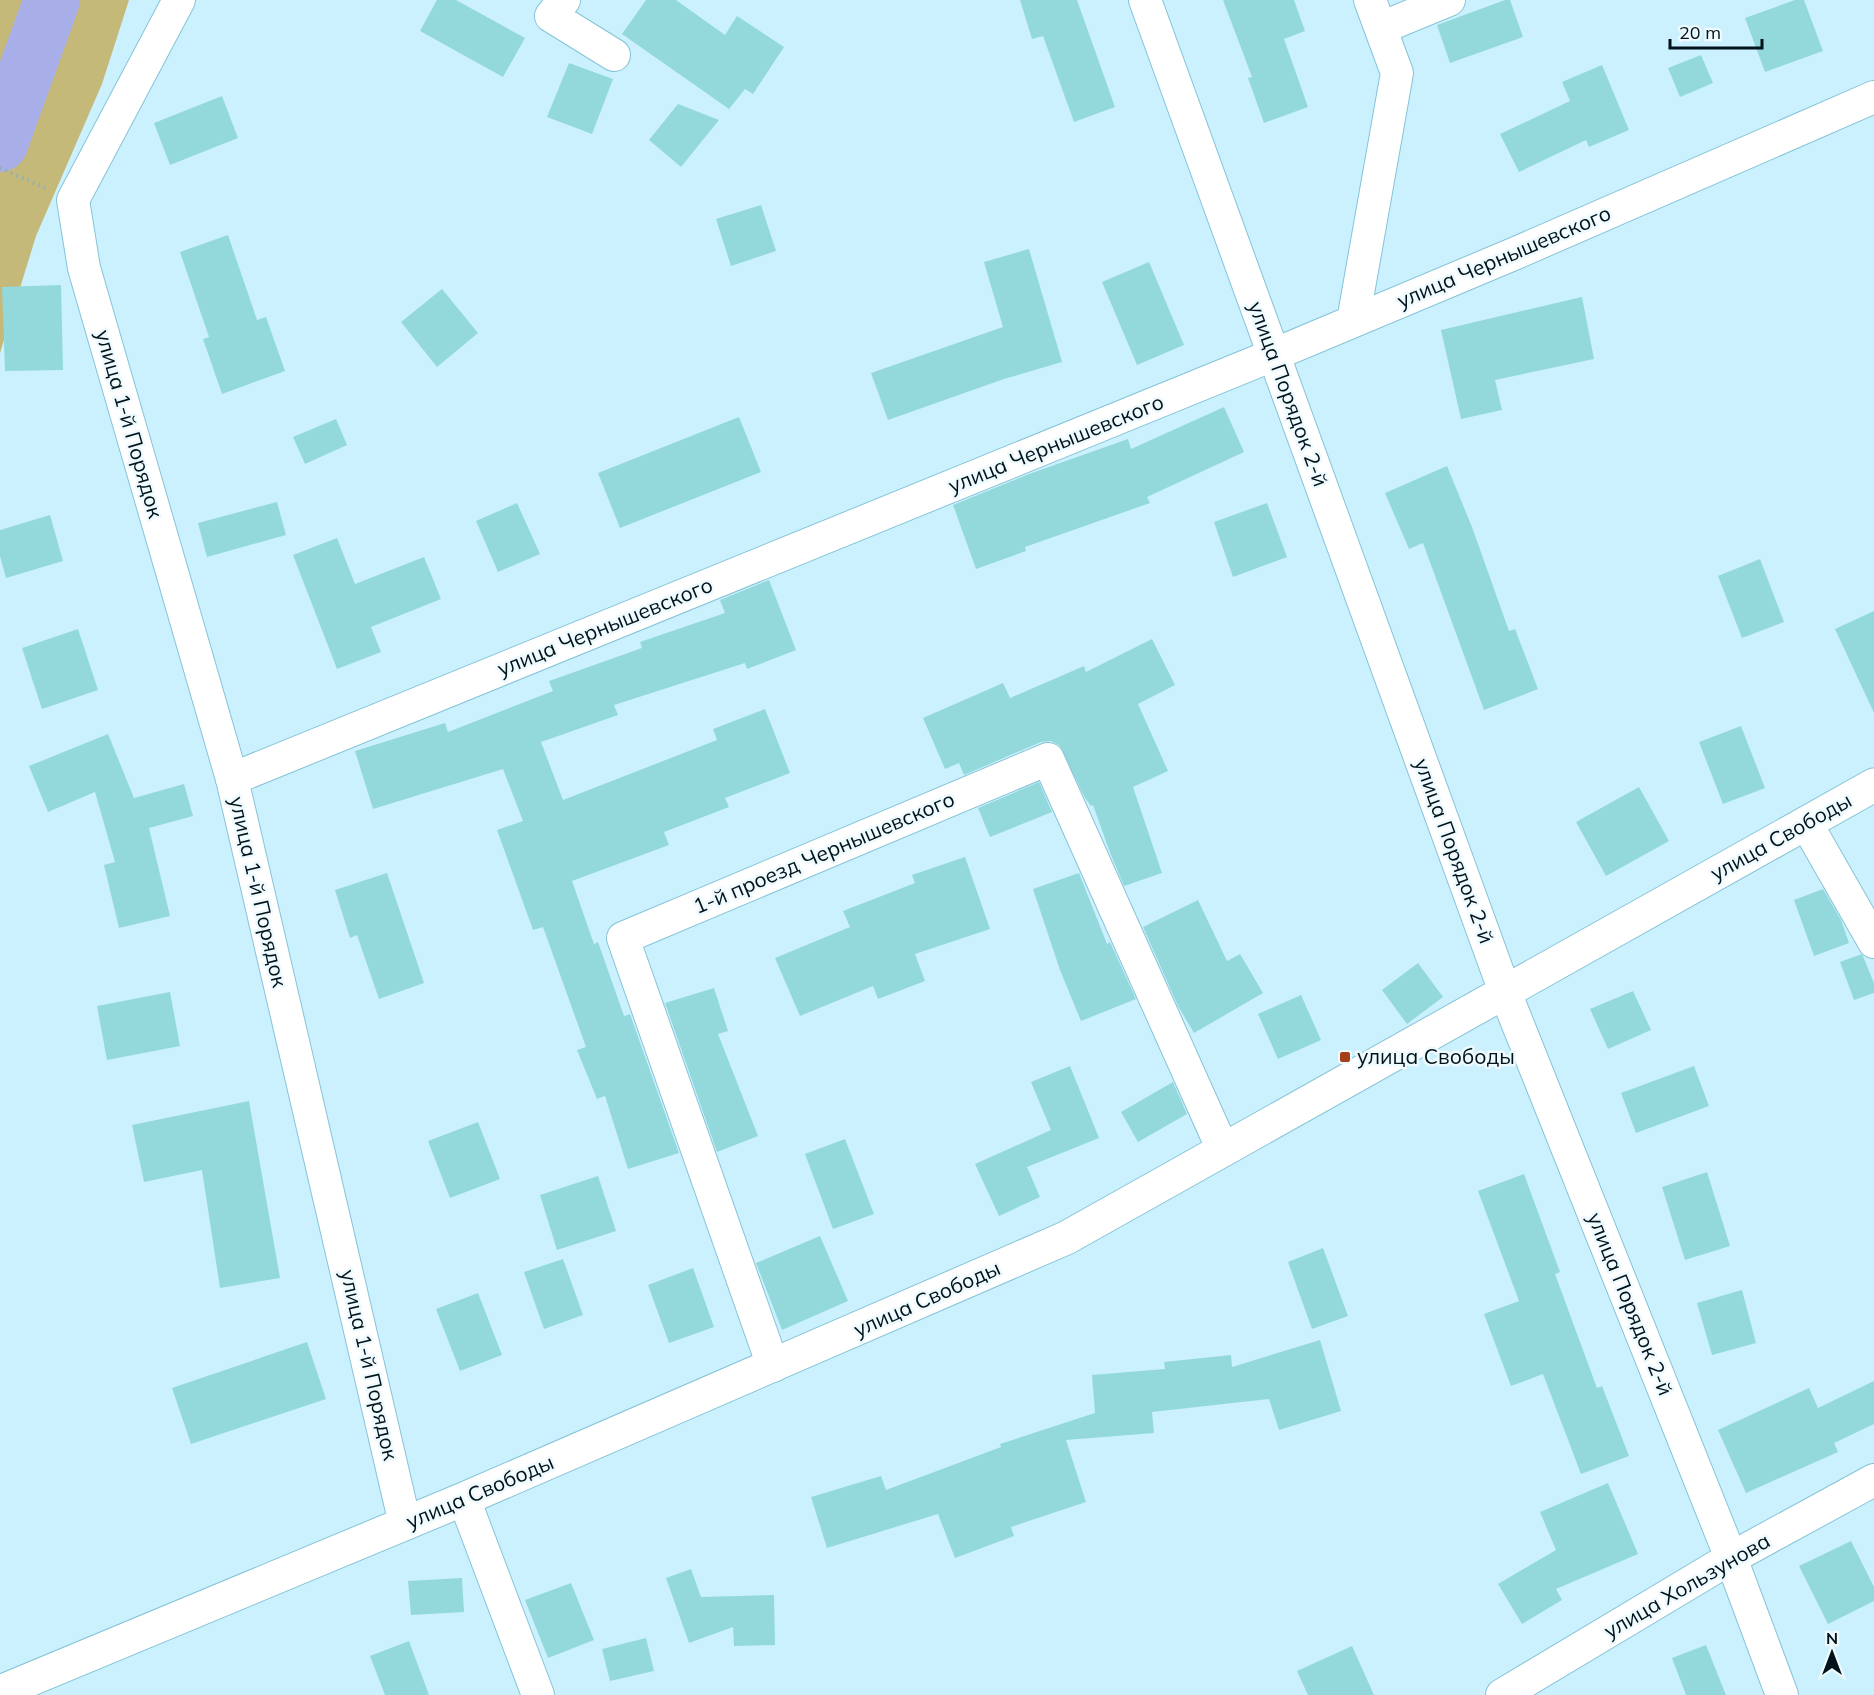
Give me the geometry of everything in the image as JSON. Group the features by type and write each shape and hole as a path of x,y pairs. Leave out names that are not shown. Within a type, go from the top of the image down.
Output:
{"main road":[{"name":"улица Свободы","path":"0,1692 464,1499 1066,1238 1874,785"}],"street":[{"path":"73,200 179,0"},
{"path":"564,0 551,16 614,55"},
{"name":"улица Порядок 2-й","path":"1145,0 1505,992 1731,1558 1782,1695"},
{"path":"1353,321 1398,73 1375,14 1449,0"},
{"name":"улица Чернышевского","path":"232,779 1273,355 1874,97"},
{"name":"улица 1-й Порядок","path":"73,200 84,268 232,779 405,1524"},
{"name":"1-й проезд Чернышевского","path":"773,1366 623,938 1048,759 1223,1150"},
{"path":"1806,823 1874,942"},
{"name":"улица Хользунова","path":"1502,1695 1731,1558 1874,1480"},
{"path":"464,1499 538,1695"}],"path":[{"path":"0,168 73,200"}],"shaded area":[{"path":"0,0 129,0 102,84 36,236 0,353"}],"building":[{"path":"437,0 456,0 525,38 503,77 420,31"},
{"path":"646,0 676,0 725,35 737,16 784,47 753,94 745,89 729,109 622,34"},
{"path":"1020,0 1077,0 1115,107 1074,122 1043,36 1032,39"},
{"path":"1223,0 1294,0 1305,31 1284,39 1308,107 1264,123 1248,78 1252,77"},
{"path":"1510,0 1523,37 1450,63 1437,25"},
{"path":"1795,0 1804,0 1823,51 1765,72 1745,18"},
{"path":"1701,55 1713,83 1680,97 1668,68"},
{"path":"569,63 613,79 592,134 547,117"},
{"path":"1602,65 1629,130 1589,147 1586,140 1519,172 1500,134 1570,101 1562,82"},
{"path":"222,96 238,138 170,165 154,123"},
{"path":"678,104 719,120 681,167 649,140"},
{"path":"761,205 776,251 731,266 716,219"},
{"path":"228,235 257,320 266,317 285,371 222,394 203,339 209,337 180,252"},
{"path":"1029,249 1062,362 1004,379 888,420 871,373 1003,327 984,262"},
{"path":"1149,262 1184,345 1137,365 1102,282"},
{"path":"61,285 63,370 5,371 2,287"},
{"path":"442,289 478,333 437,367 401,322"},
{"path":"1582,297 1594,359 1495,380 1502,410 1461,419 1441,330"},
{"path":"1224,407 1244,452 1147,497 1150,503 1025,547 1026,551 976,569 953,505 1029,474 1128,439 1131,449"},
{"path":"739,417 761,472 620,528 598,473"},
{"path":"336,419 347,445 305,464 293,437"},
{"path":"1447,466 1472,527 1509,631 1515,629 1538,689 1484,710 1423,543 1409,549 1385,493"},
{"path":"277,502 286,535 207,557 198,523"},
{"path":"517,503 540,554 498,572 476,521"},
{"path":"1267,503 1287,557 1233,577 1214,522"},
{"path":"50,515 63,561 6,578 0,556 0,530"},
{"path":"337,538 355,584 424,557 441,599 371,627 381,652 337,669 293,555"},
{"path":"1760,559 1784,622 1742,638 1718,576"},
{"path":"769,580 796,650 747,669 745,663 614,705 618,715 541,742 563,800 717,740 713,729 765,709 790,773 725,798 729,807 664,832 669,845 572,881 594,944 598,942 624,1016 630,1014 679,1153 628,1169 605,1096 597,1099 577,1050 586,1047 543,927 533,930 497,830 523,821 503,769 373,809 355,751 445,723 448,732 553,691 549,681 642,648 640,642 725,613 720,600"},
{"path":"1874,611 1874,713 1835,629"},
{"path":"78,629 98,690 42,709 22,648"},
{"path":"1152,639 1175,685 1138,704 1168,771 1133,787 1162,873 1124,886 1093,805 1091,806 1085,798 1059,745 1051,741 1041,742 964,775 959,763 945,769 923,718 1003,683 1010,698 1084,666 1086,672"},
{"path":"1741,726 1765,788 1723,804 1699,742"},
{"path":"108,734 134,798 184,784 193,816 149,828 170,916 119,928 104,865 115,862 95,792 48,812 29,766"},
{"path":"1039,782 1052,812 990,837 978,808"},
{"path":"1639,787 1669,841 1606,876 1576,822"},
{"path":"965,857 990,929 915,954 925,981 878,999 873,986 800,1016 775,958 850,927 843,911 915,883 912,875"},
{"path":"387,873 424,983 379,999 357,935 350,938 335,890"},
{"path":"1079,873 1107,944 1110,942 1136,999 1081,1021 1060,970 1033,889"},
{"path":"1823,889 1841,920 1849,943 1814,956 1794,900"},
{"path":"1198,900 1227,961 1240,954 1263,993 1194,1033 1178,1006 1143,927"},
{"path":"1862,954 1874,983 1874,993 1854,1000 1840,962"},
{"path":"1418,963 1443,997 1407,1024 1382,990"},
{"path":"714,988 728,1031 718,1034 758,1136 717,1152 665,1003"},
{"path":"1633,991 1651,1030 1608,1049 1590,1009"},
{"path":"170,992 180,1046 107,1060 97,1006"},
{"path":"1301,995 1321,1040 1278,1059 1258,1014"},
{"path":"1070,1066 1099,1138 1027,1167 1040,1197 999,1216 975,1164 1051,1130 1031,1082"},
{"path":"1694,1066 1709,1106 1636,1133 1621,1093"},
{"path":"1173,1082 1187,1114 1138,1142 1121,1112"},
{"path":"249,1101 280,1278 220,1288 202,1170 144,1182 132,1125"},
{"path":"478,1122 500,1179 450,1198 428,1141"},
{"path":"845,1139 874,1214 833,1229 805,1154"},
{"path":"1707,1172 1730,1246 1685,1260 1662,1187"},
{"path":"1524,1174 1560,1272 1555,1274 1597,1388 1602,1386 1629,1456 1581,1474 1543,1374 1511,1386 1484,1314 1519,1301 1478,1191"},
{"path":"598,1176 616,1231 557,1250 540,1195"},
{"path":"820,1236 848,1301 782,1330 756,1263"},
{"path":"1323,1248 1348,1316 1312,1329 1288,1262"},
{"path":"563,1259 583,1315 544,1329 524,1272"},
{"path":"693,1268 714,1327 669,1343 648,1285"},
{"path":"1742,1290 1756,1343 1712,1355 1697,1303"},
{"path":"478,1293 502,1355 460,1371 436,1309"},
{"path":"1320,1340 1341,1411 1279,1430 1269,1399 1152,1412 1154,1433 1066,1440 1086,1502 1011,1527 1014,1536 955,1558 938,1514 827,1548 811,1497 881,1476 886,1490 1001,1447 1000,1444 1095,1413 1092,1375 1165,1369 1164,1362 1231,1355 1232,1367"},
{"path":"307,1342 326,1399 191,1444 172,1388"},
{"path":"1874,1381 1874,1424 1834,1443 1838,1452 1746,1493 1718,1430 1809,1388 1818,1408"},
{"path":"1608,1483 1638,1554 1556,1589 1562,1600 1522,1624 1498,1584 1556,1550 1540,1512"},
{"path":"1851,1541 1874,1587 1874,1601 1828,1624 1799,1566"},
{"path":"691,1569 701,1597 774,1595 775,1645 734,1646 733,1627 689,1643 666,1578"},
{"path":"462,1578 464,1612 411,1615 408,1581"},
{"path":"571,1583 594,1640 548,1658 525,1600"},
{"path":"646,1638 654,1671 610,1681 602,1649"},
{"path":"409,1641 429,1695 385,1695 370,1656"},
{"path":"1706,1645 1726,1695 1686,1695 1672,1658"},
{"path":"1352,1646 1374,1695 1308,1695 1297,1671"}],"waterway":[{"path":"0,144 52,0"}],"place":[{"name":"улица Свободы","path":"1345,1057"}]}
